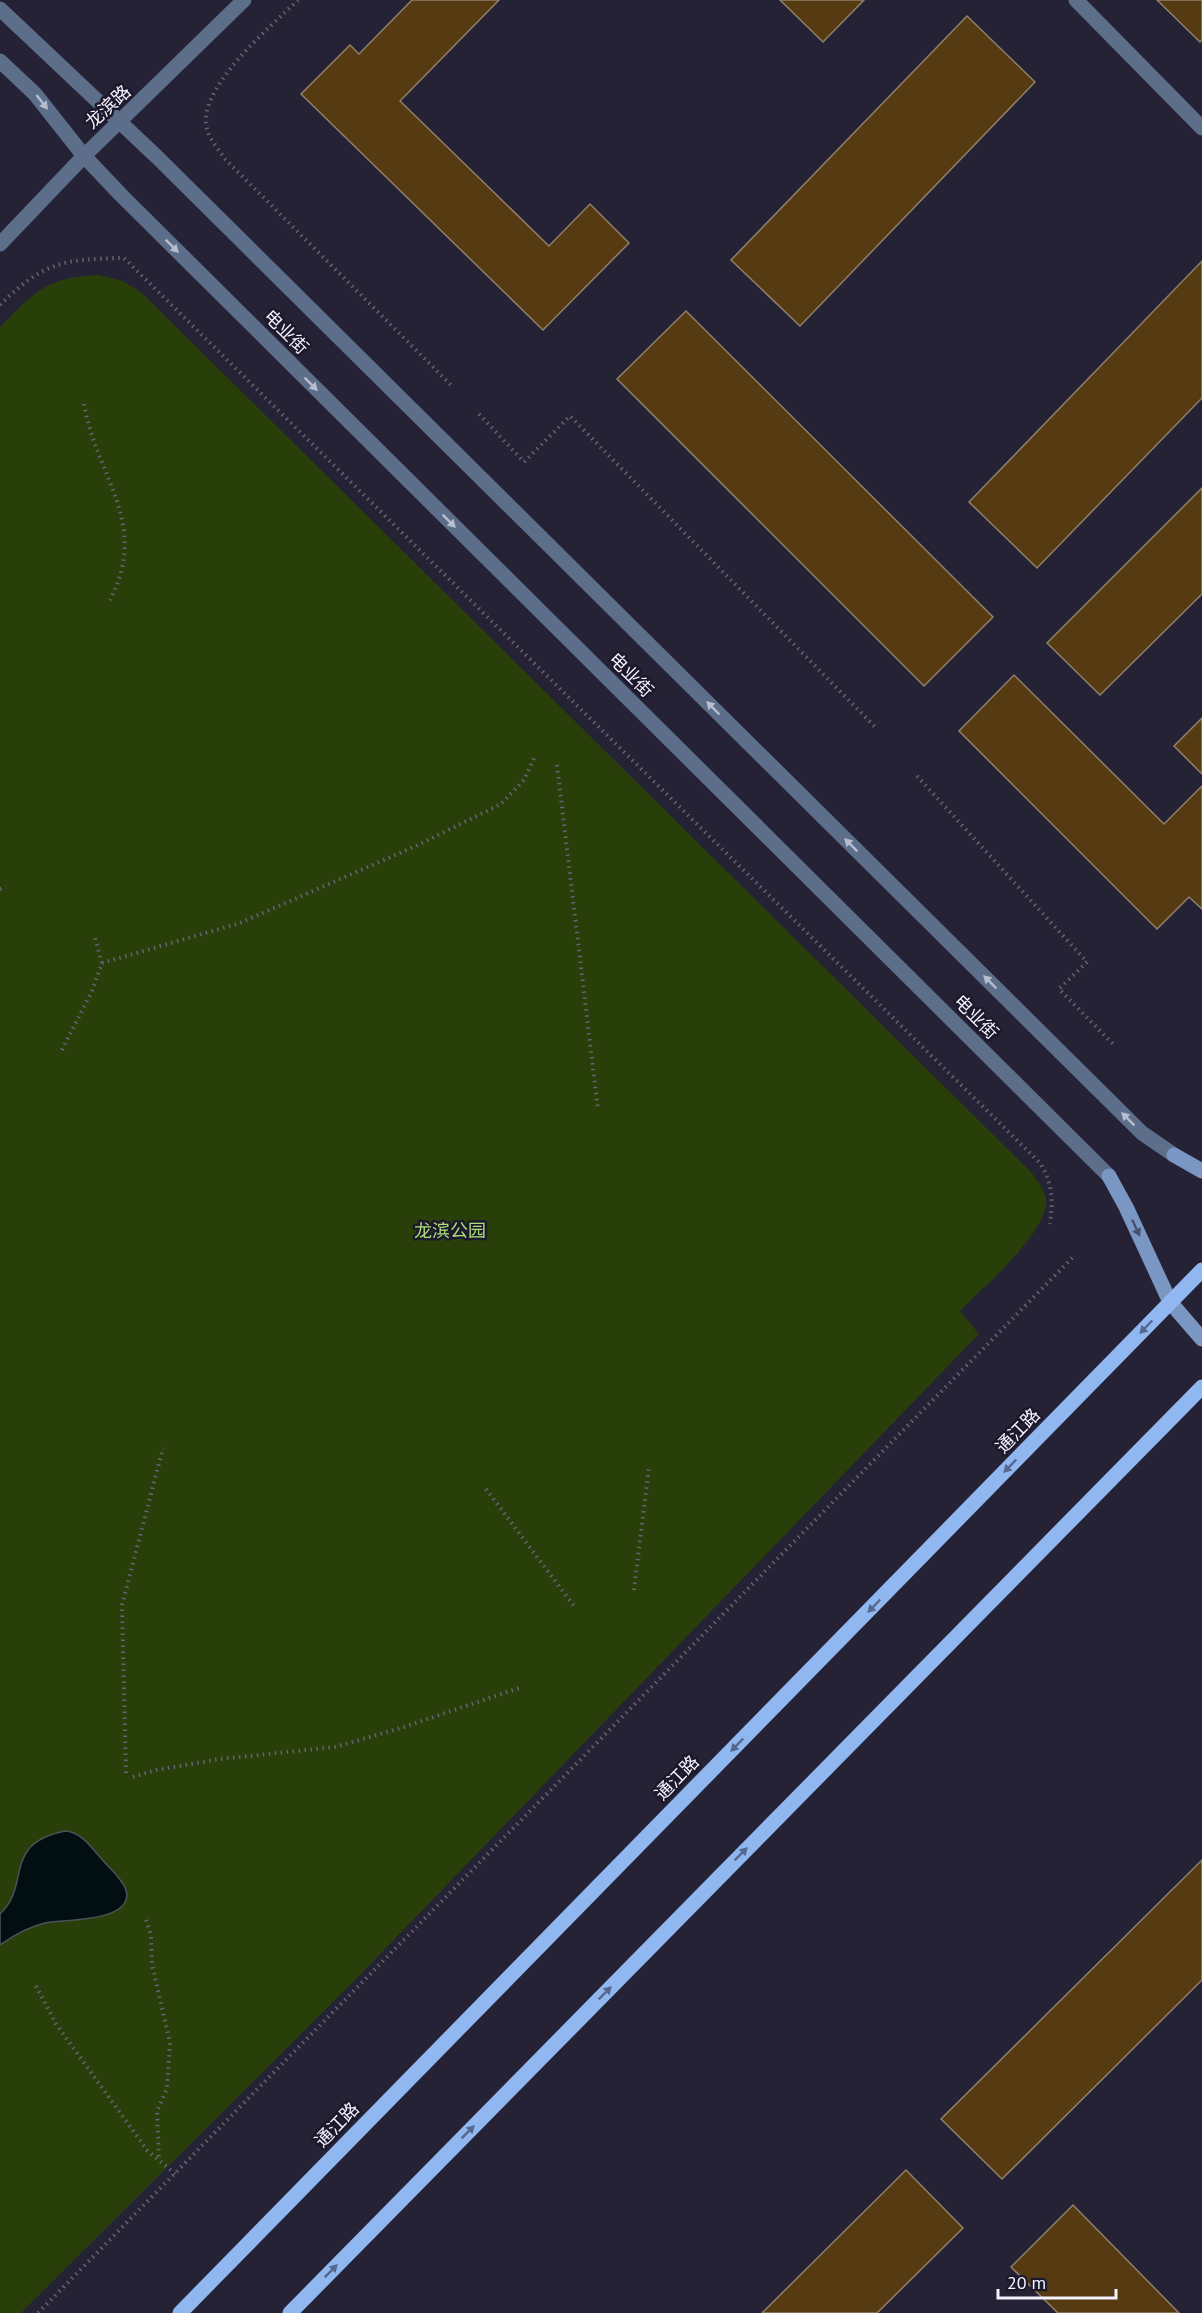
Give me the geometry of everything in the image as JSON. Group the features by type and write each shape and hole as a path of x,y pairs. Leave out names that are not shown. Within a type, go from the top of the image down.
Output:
{"main road":[{"name":"电业街","path":"1174,1155 1202,1171"},
{"name":"电业街","path":"1108,1176 1126,1207 1170,1302 1202,1339"},
{"name":"通江路","path":"180,2313 1202,1270"},
{"path":"290,2313 1202,1387"}],"street":[{"name":"龙滨路","path":"0,244 84,156 244,0"},
{"path":"1076,0 1202,128"},
{"name":"电业街","path":"0,9 121,122 1142,1133 1174,1155"},
{"name":"电业街","path":"0,61 35,94 84,156 1108,1176"}],"path":[{"path":"298,0 222,77 207,106 207,131 225,159 451,385"},
{"path":"0,305 31,276 51,266 74,260 124,258 1040,1163 1049,1178 1054,1196 1050,1224"},
{"path":"84,404 88,429 122,513 127,549 122,576 110,600"},
{"path":"479,414 524,462 570,416 876,728"},
{"path":"102,963 150,951 240,923 418,845 501,804 524,780 535,756"},
{"path":"557,765 598,1110"},
{"path":"917,776 1087,962 1059,989 1113,1044"},
{"path":"0,889 6,887"},
{"path":"62,1050 92,991 102,963 96,938"},
{"path":"38,2313 1075,1255"},
{"path":"126,1773 122,1605 163,1448"},
{"path":"634,1590 649,1467"},
{"path":"486,1489 573,1605"},
{"path":"133,1777 156,1770 220,1760 335,1746 404,1728 519,1688"},
{"path":"146,1920 151,1935 152,1964 170,2043 167,2090 158,2110 159,2160"},
{"path":"36,1986 56,2024 147,2150 175,2174"}],"green space":[{"name":"龙滨公园","path":"98,275 123,281 142,293 1032,1173 1046,1198 1045,1211 1027,1242 960,1311 979,1334 358,1977 21,2313 0,2313 0,327 23,304 53,283 65,279"}],"shaded area":[{"path":"65,1831 85,1840 115,1873 126,1890 126,1901 120,1909 109,1914 80,1920 45,1923 21,1932 0,1945 0,1914 15,1890 25,1855 32,1845 45,1837"}],"building":[{"path":"412,0 499,0 400,101 549,246 590,204 629,243 543,330 301,94 350,45 359,54"},
{"path":"780,0 864,0 823,42"},
{"path":"1157,0 1202,0 1202,40 1200,42"},
{"path":"967,16 1035,82 800,326 731,260"},
{"path":"1202,261 1202,398 1037,568 969,502"},
{"path":"686,311 993,617 924,686 617,379"},
{"path":"1202,488 1202,594 1100,695 1047,643"},
{"path":"1014,675 1164,824 1202,786 1202,909 1189,897 1157,929 959,731"},
{"path":"1202,718 1202,774 1174,746"},
{"path":"1202,1860 1202,1980 1002,2179 941,2119"},
{"path":"906,2170 963,2228 877,2313 762,2313"},
{"path":"1073,2205 1179,2313 1058,2313 1011,2267"}]}
